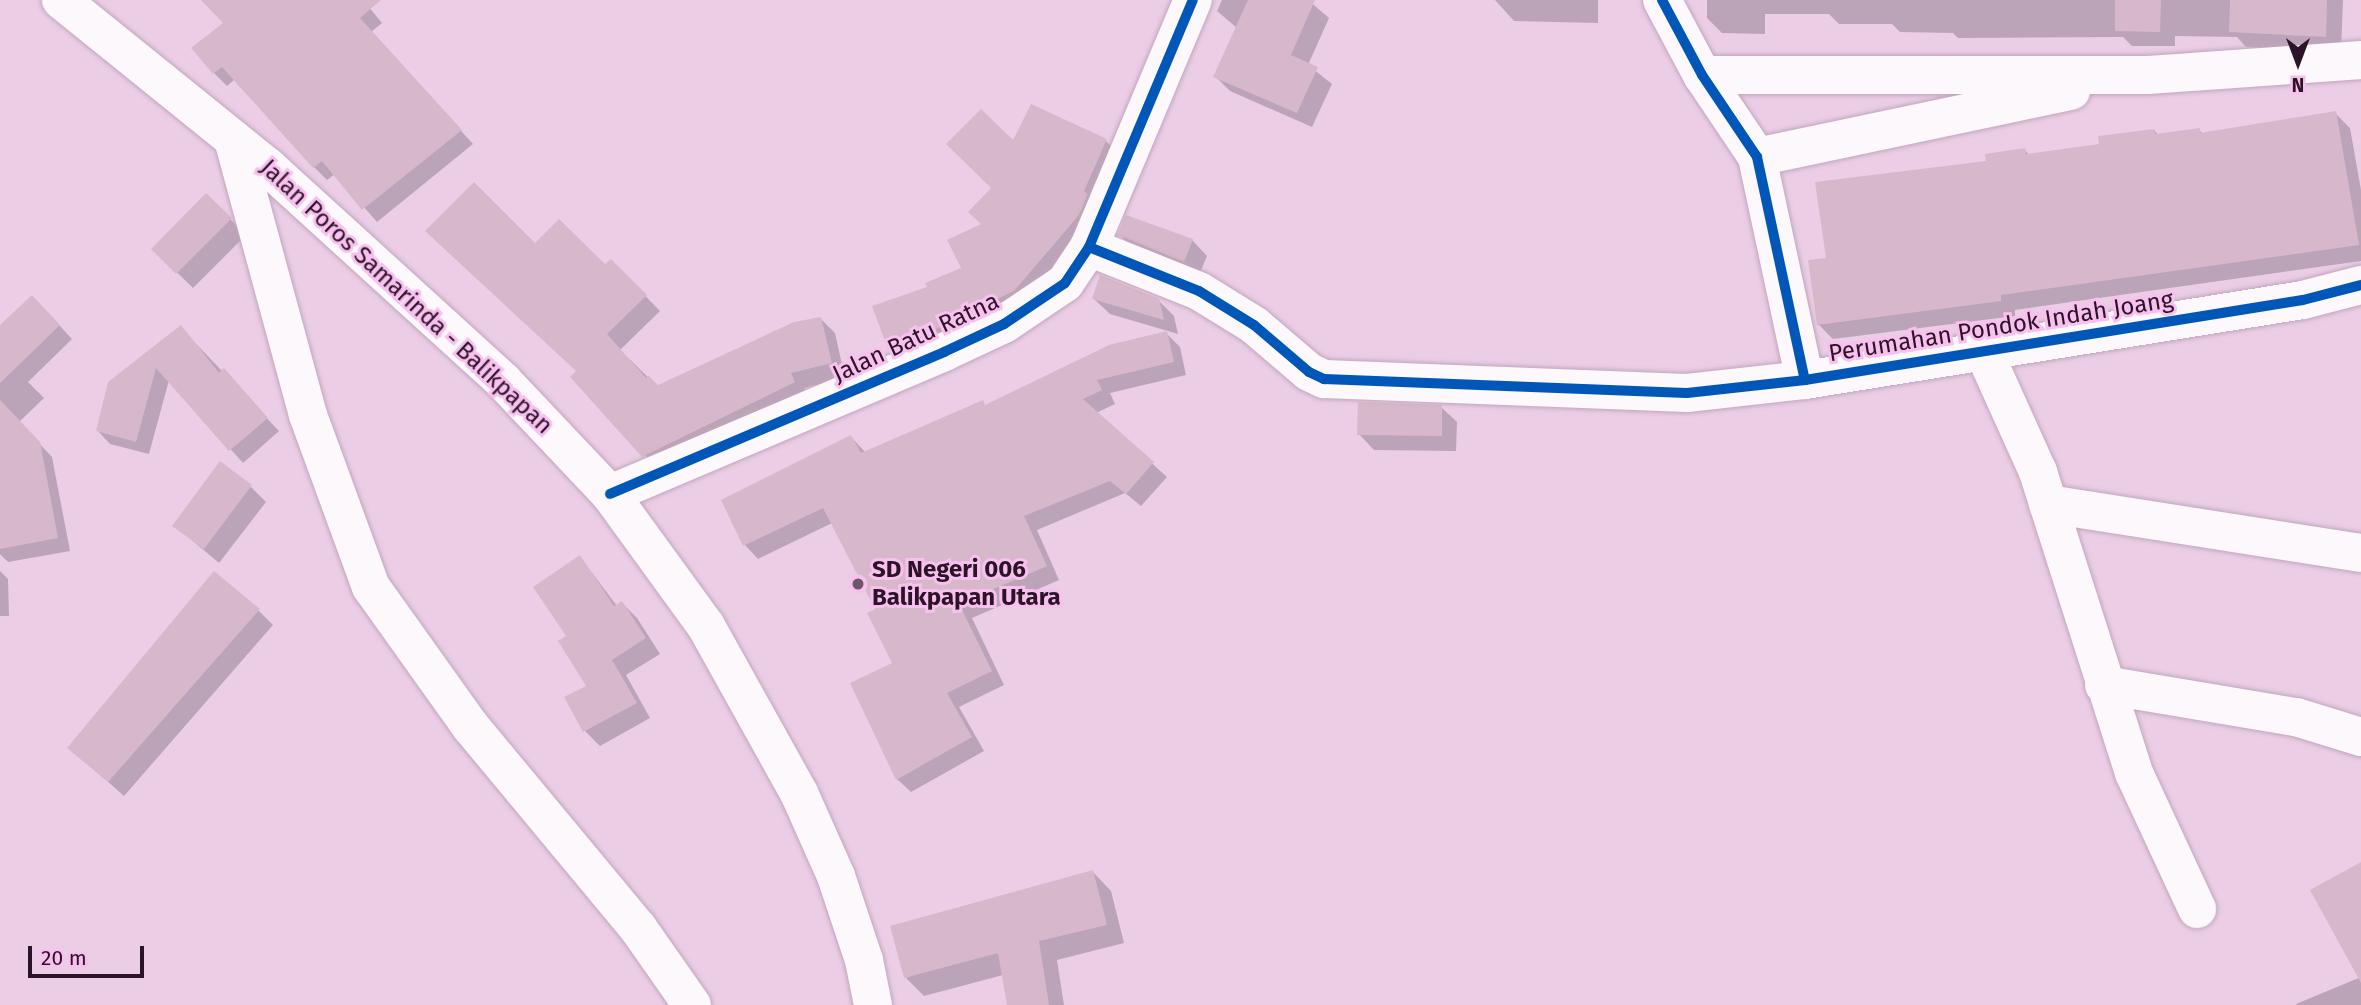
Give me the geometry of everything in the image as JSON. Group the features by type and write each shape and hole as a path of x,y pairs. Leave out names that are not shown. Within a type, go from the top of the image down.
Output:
{"main road":[{"name":"Jalan Poros Samarinda - Balikpapan","path":"61,0 233,139 504,382 610,494 706,626 799,793 836,876 864,960 873,1005"},
{"name":"Jalan Batu Ratna","path":"610,494 1004,324 1065,282 1088,247 1193,0"},
{"name":"Perumahan Pondok Indah Joang","path":"1662,0 1702,75 1757,157 1805,380 2303,300 2361,285"},
{"path":"1702,75 2148,75 2361,60"},
{"path":"1757,157 2148,75"},
{"name":"Jalan Poros Samarinda - Balikpapan","path":"233,139 308,415 371,587 471,727 638,928 692,1005"},
{"path":"1088,247 1199,292 1255,325 1309,372 1324,379 1687,393 1805,380"},
{"path":"1983,350 2048,504 2134,772 2197,909"},
{"path":"2048,504 2361,553"},
{"path":"2104,685 2296,717 2361,737"}],"building":[{"path":"201,0 381,0 360,18 462,130 362,210 322,161 313,168 222,67 213,74 191,48 223,23"},
{"path":"1248,0 1315,0 1291,55 1318,67 1297,113 1213,77"},
{"path":"2115,0 2161,0 2160,32 2115,31"},
{"path":"2230,0 2327,0 2326,37 2229,32"},
{"path":"1031,104 1107,139 1084,191 1088,194 1079,215 1014,291 889,352 872,306 927,287 925,283 961,268 947,240 981,224 968,212 991,188 946,144 981,109 1013,140"},
{"path":"2336,111 2359,245 2001,295 2001,301 1817,325 1808,260 1826,258 1815,182 1986,161 1985,154 2025,148 2026,154 2099,144 2098,136 2154,129 2155,134 2200,128 2200,133"},
{"path":"474,182 535,243 559,219 605,264 611,259 647,295 607,334 646,378 649,376 658,385 794,322 821,317 832,363 791,373 795,382 642,457 570,377 576,371 425,231"},
{"path":"206,193 232,218 176,274 151,249"},
{"path":"1126,215 1193,239 1184,262 1118,235"},
{"path":"1100,275 1159,299 1164,320 1092,299"},
{"path":"32,295 60,325 0,383 0,325"},
{"path":"181,325 219,373 224,368 268,418 229,451 156,368 136,442 96,431 108,382"},
{"path":"1167,331 1174,362 1097,380 1102,390 1083,399 1154,462 1126,494 1110,481 1024,516 1047,566 959,604 992,671 947,693 972,737 896,780 850,683 892,663 867,613 875,609 823,508 743,546 721,500 851,435 861,453 983,400 985,405 1109,345"},
{"path":"0,400 40,442 58,538 0,549"},
{"path":"1358,402 1442,405 1442,436 1357,435"},
{"path":"220,461 252,485 204,549 172,526"},
{"path":"580,555 614,606 622,601 646,638 612,660 637,703 583,732 564,697 586,686 558,641 566,636 533,587"},
{"path":"214,571 260,609 108,782 67,748"},
{"path":"2361,862 2361,983 2310,890"},
{"path":"1093,870 1107,925 1039,941 1049,1005 1007,1005 998,953 904,978 890,926"}],"cycle path":[{"path":"610,494 944,352 1004,324 1065,283 1089,247 1193,0"},
{"path":"1662,0 1702,75 1757,157 1805,380 2303,300 2361,285"},
{"path":"1089,247 1199,291 1254,325 1309,372 1324,379 1687,393 1805,380"}],"place":[{"name":"SD Negeri 006 Balikpapan Utara","path":"858,584"}]}
